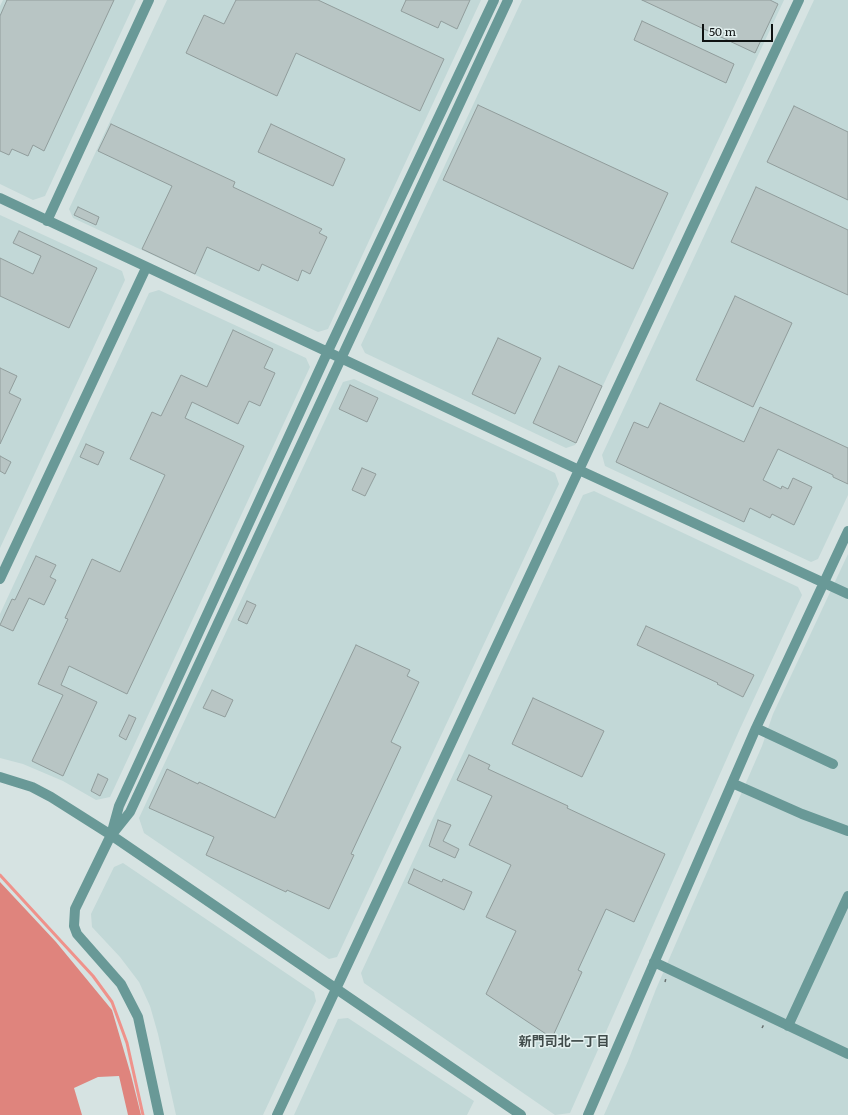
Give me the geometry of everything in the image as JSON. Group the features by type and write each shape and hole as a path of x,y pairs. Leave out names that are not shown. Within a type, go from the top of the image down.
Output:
{"street":[{"path":"47,220 149,0"},
{"path":"159,1115 138,1017 131,1000 105,964 77,934 74,926 75,909 111,835 119,806 328,351 494,0"},
{"path":"111,835 130,812 508,0"},
{"path":"277,1115 335,987 799,0"},
{"path":"0,198 146,268 328,351 579,470 848,594"},
{"path":"0,579 146,268"},
{"path":"588,1115 756,728 848,531"},
{"path":"756,728 833,764"},
{"path":"0,777 32,787 51,797 111,835 521,1115"},
{"path":"732,783 836,828 848,831"},
{"path":"788,1026 848,896"},
{"path":"654,962 848,1054"}],"shaded area":[{"path":"3,0 136,0 45,196 33,200 0,184 0,6"},
{"path":"167,0 481,0 328,329 318,332 73,218 69,209"},
{"path":"522,0 784,0 575,445 566,448 365,353 361,345"},
{"path":"814,0 848,0 848,495 818,559 811,562 605,466 602,455"},
{"path":"0,215 122,271 125,280 0,548"},
{"path":"159,290 306,358 310,367 110,797 96,800 63,781 23,764 0,758 0,614 149,293"},
{"path":"354,379 555,473 559,484 337,957 329,959 144,833 139,818 343,382"},
{"path":"594,491 798,587 802,595 739,731 570,1113 555,1115 364,983 361,973 583,495"},
{"path":"848,554 848,1115 604,1115 628,1061 656,989 762,746 773,714"},
{"path":"123,863 314,992 316,1001 263,1115 176,1115 158,1034 150,1006 139,982 120,957 92,927 91,914 114,867"},
{"path":"0,882 56,942 112,1010 141,1115 128,1115 119,1076 98,1077 74,1088 82,1115 0,1115"},
{"path":"348,1018 474,1101 467,1115 294,1115 338,1019"}],"building":[{"path":"7,0 114,0 44,151 33,145 28,156 12,149 9,155 0,151 0,16"},
{"path":"236,0 318,0 444,59 420,111 296,53 277,96 186,53 204,15 224,24"},
{"path":"406,0 470,0 457,29 441,21 438,28 401,11"},
{"path":"642,0 770,0 778,4 755,53"},
{"path":"642,21 734,64 726,83 634,40"},
{"path":"478,105 668,193 633,269 443,180"},
{"path":"794,106 848,132 848,200 767,162"},
{"path":"111,124 235,182 233,187 322,229 319,233 327,237 310,274 302,270 298,281 262,264 259,271 207,247 195,274 142,249 172,186 98,151"},
{"path":"271,124 345,159 333,186 258,152"},
{"path":"756,187 848,230 848,295 731,242"},
{"path":"78,207 99,217 96,225 74,215"},
{"path":"19,231 97,268 69,328 0,296 0,258 33,274 41,256 13,243"},
{"path":"735,296 792,323 753,407 696,380"},
{"path":"233,330 273,349 264,368 275,373 260,406 249,401 238,424 192,402 185,418 244,446 127,694 69,666 61,685 97,702 63,776 32,761 63,695 38,684 68,619 65,618 92,559 120,572 165,475 130,459 152,412 161,416 181,375 207,387"},
{"path":"498,338 541,358 515,414 472,394"},
{"path":"559,366 602,386 576,443 533,423"},
{"path":"0,368 17,376 9,393 21,399 0,444"},
{"path":"350,385 378,398 367,422 339,409"},
{"path":"660,403 744,442 760,407 848,448 848,484 833,477 833,475 778,449 763,480 781,489 782,486 788,489 793,478 812,487 794,525 772,514 770,518 750,508 744,522 616,462 634,422 648,428"},
{"path":"86,444 104,452 98,465 80,457"},
{"path":"0,456 11,462 5,474 0,471"},
{"path":"362,468 376,474 365,496 352,490"},
{"path":"36,556 56,565 50,577 56,580 44,605 29,598 13,631 0,625 12,599 15,600"},
{"path":"247,601 256,605 247,624 238,620"},
{"path":"646,626 754,675 743,697 717,684 718,683 637,645"},
{"path":"356,645 410,670 407,676 419,682 391,742 401,747 351,854 354,855 329,909 287,890 286,892 206,855 214,837 149,808 167,769 198,784 199,782 275,818"},
{"path":"212,690 233,700 225,717 203,708"},
{"path":"533,698 604,731 582,777 512,744"},
{"path":"129,715 136,718 126,740 119,736"},
{"path":"469,755 490,765 488,769 568,806 567,808 665,854 634,922 606,909 578,970 582,972 552,1038 486,994 516,931 486,917 511,865 469,845 492,796 457,780"},
{"path":"98,774 108,779 100,796 91,791"},
{"path":"438,820 451,825 443,841 459,849 455,858 429,846"},
{"path":"414,869 442,882 443,879 472,892 464,910 408,883"}],"waterway":[{"path":"0,875 93,976 112,1002 127,1043 143,1115"}],"district":[{"name":"新門司北一丁目","path":"564,1042"}]}
